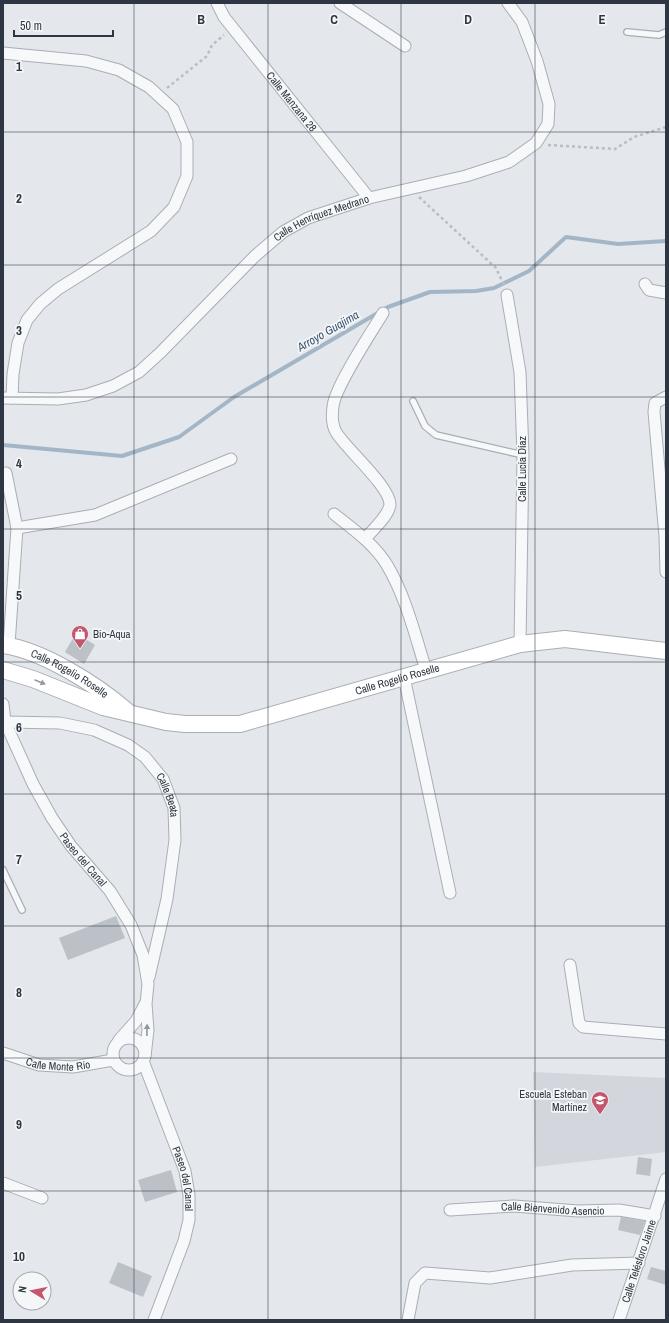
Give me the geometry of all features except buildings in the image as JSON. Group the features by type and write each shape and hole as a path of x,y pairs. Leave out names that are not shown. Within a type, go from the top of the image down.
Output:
{"street":[{"name":"Calle Manzana 28","path":"217,3 224,18 369,198"},
{"path":"340,3 405,46"},
{"name":"Calle Henríquez Medrano","path":"7,398 58,399 86,395 113,386 139,372 160,353 254,256 283,232 308,218 369,198 466,176 509,162 536,143 548,124 549,104 537,61 522,22 508,3"},
{"path":"3,53 86,61 119,70 148,87 173,109 187,142 186,176 174,207 151,231 58,289 40,304 27,320 18,343 7,398"},
{"path":"645,284 649,290 666,293"},
{"name":"Calle Lucía Díaz","path":"507,295 520,372 523,455 520,644"},
{"path":"365,539 388,511 390,504 388,495 336,432 332,406 337,391 383,313"},
{"path":"666,397 655,403 654,412 665,536 666,572"},
{"path":"17,528 95,515 231,459"},
{"path":"6,473 17,528 6,645"},
{"path":"334,514 365,539 386,564 403,597 426,670"},
{"name":"Calle Rogelio Roselle","path":"3,670 33,679 103,707 129,713 185,724 240,724 520,644 565,640 666,651"},
{"name":"Calle Rogelio Roselle","path":"6,645 37,656 79,676 109,696 129,713"},
{"path":"404,677 450,893"},
{"name":"Paseo del Canal","path":"3,704 4,719 33,784 52,818 71,846 110,891 130,925 143,955 148,984 146,1004 148,1030 144,1059 185,1171 189,1195 189,1220 184,1241 154,1320"},
{"name":"Calle Beata","path":"4,719 60,723 94,730 128,745 145,757 163,778 174,808 175,840 167,900 148,984"},
{"path":"570,965 579,1023 583,1027 666,1034"},
{"name":"Paseo del Canal","path":"119,1040 136,1021 146,1004"},
{"path":"130,1037 135,1038 143,1046 144,1059 136,1069 131,1070 120,1068 113,1060 113,1049 119,1040 130,1037"},
{"name":"Calle Monte Río","path":"3,1053 39,1065 73,1067 113,1060"},
{"name":"Calle Telésforo Jaime","path":"619,1320 666,1179"},
{"path":"3,1183 42,1198"},
{"name":"Calle Bienvenido Asencio","path":"450,1210 514,1206 578,1211 619,1210 654,1216"},
{"path":"408,1320 415,1283 425,1273 490,1278 572,1264 639,1263"}],"lane":[{"path":"628,32 659,35 666,32"},
{"path":"413,401 425,426 436,436 523,455"},
{"path":"3,870 22,910"}],"path":[{"path":"158,95 207,56 212,44 233,29"},
{"path":"536,143 555,147 615,149 634,137 666,127"},
{"path":"410,189 496,268 502,277"}],"shaded area":[{"name":"Escuela Esteban Martínez","path":"533,1072 666,1078 666,1152 535,1167"}],"waterway":[{"name":"Arroyo Guajima","path":"3,445 122,456 179,437 234,397 388,307 430,292 476,291 494,288 529,271 566,237 618,244 666,241"}],"place":[{"name":"Bio-Aqua","path":"80,649"},
{"name":"Escuela Esteban Martínez","path":"600,1115"}]}
